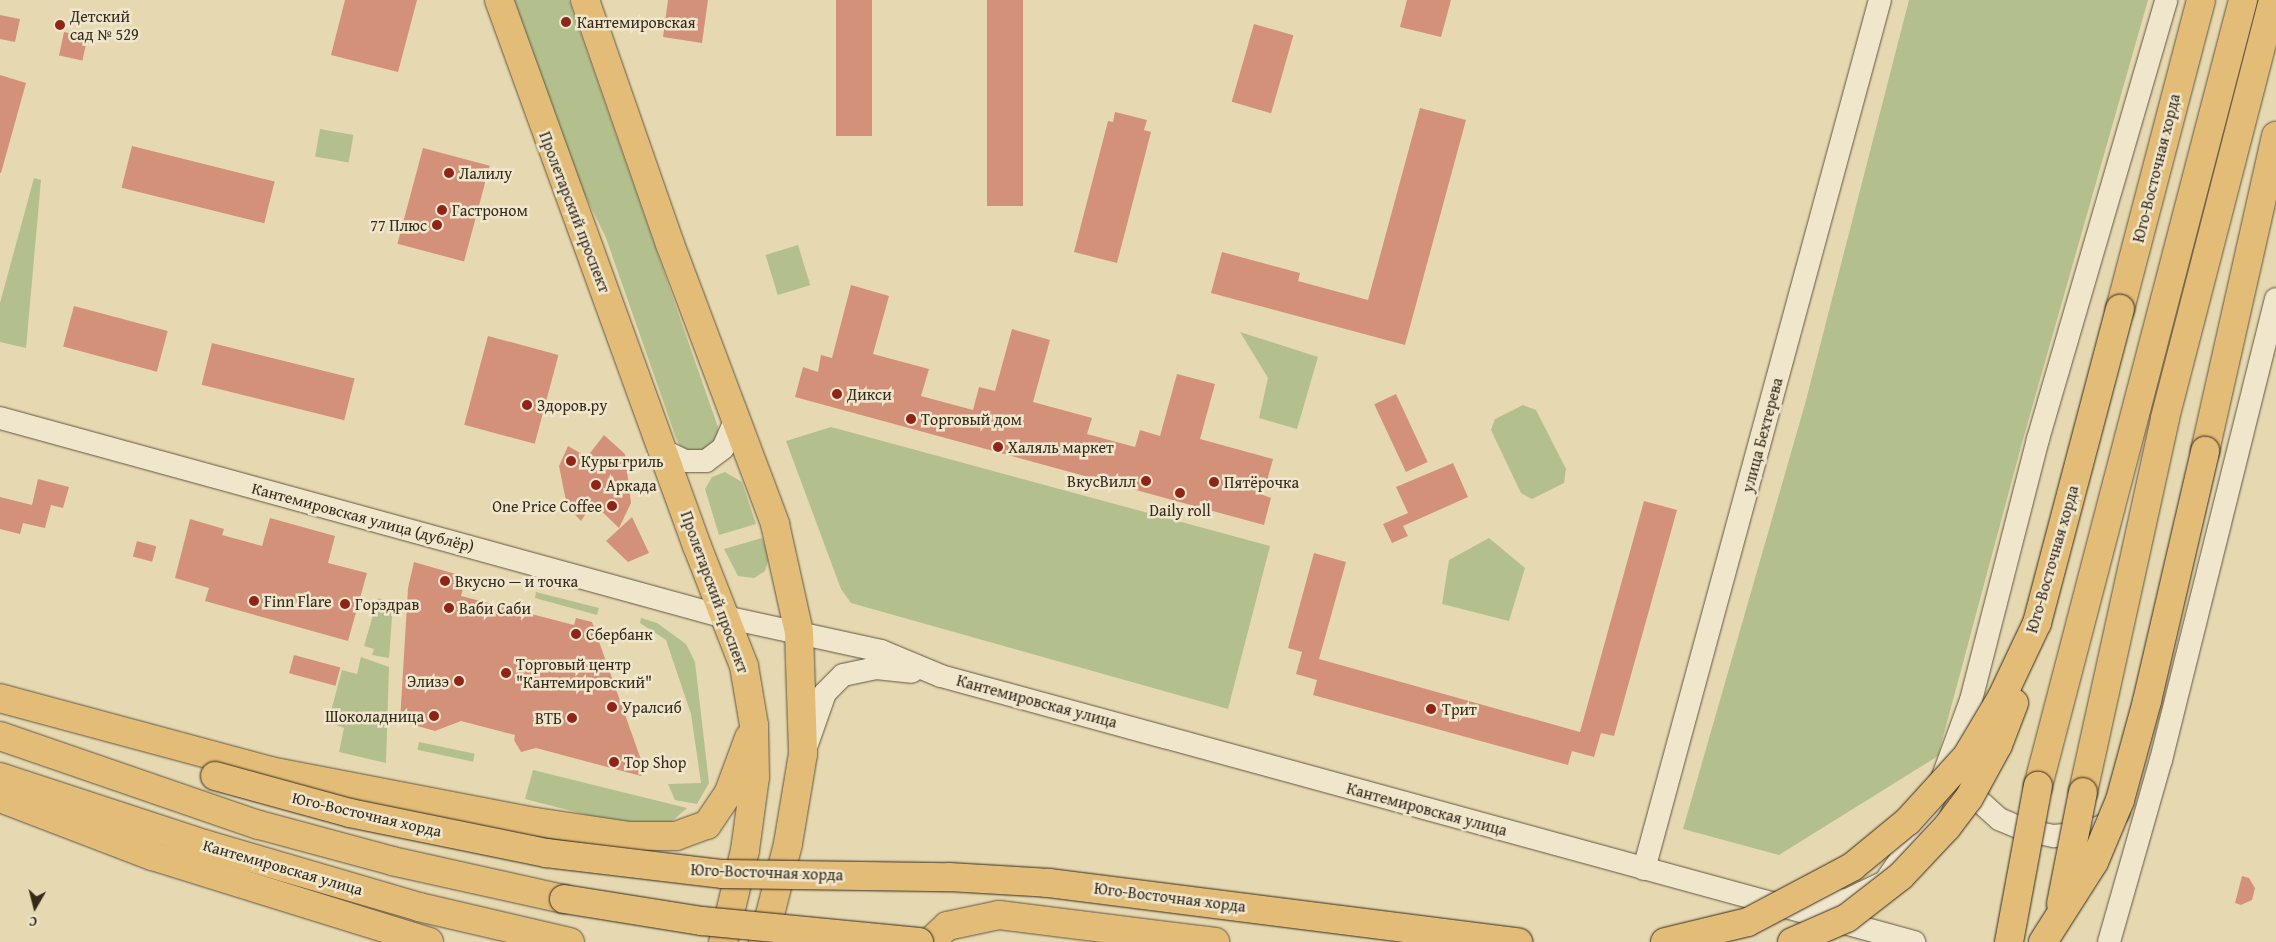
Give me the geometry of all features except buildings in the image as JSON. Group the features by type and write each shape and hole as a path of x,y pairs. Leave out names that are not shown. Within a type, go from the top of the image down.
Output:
{"main road":[{"name":"Пролетарский проспект","path":"499,0 744,666 754,725 755,776 746,850 723,942"},
{"path":"585,0 670,244 737,417 775,524 799,632 803,754 788,844 763,942"},
{"name":"Юго-Восточная хорда","path":"1665,942 1748,922 1852,867 1908,821 1967,756 2002,697 2037,622 2201,0"},
{"path":"2009,942 2038,786 2242,0"},
{"path":"2053,942 2083,792 2165,418 2273,0"},
{"path":"2043,942 2094,862 2120,800 2148,701 2276,136"},
{"path":"1792,942 1847,918 1901,876 1953,820 1969,798 1998,745 2020,688 2037,622"},
{"path":"0,698 270,771 536,822 630,836 676,836 706,825 729,792 754,725"},
{"name":"Юго-Восточная хорда","path":"0,714 350,813 546,853 723,874 949,877 1059,884 1518,942"},
{"path":"0,736 259,825 392,861 564,899 702,921 920,942"},
{"name":"Кантемировская улица","path":"0,777 204,844 419,907 570,942"},
{"path":"0,798 152,856 429,942"},
{"path":"930,942 947,926 972,918 1030,917 1215,942"}],"street":[{"name":"улица Бехтерева","path":"1644,869 1880,0"},
{"path":"2161,760 2107,824 2084,833 2054,836 2025,830 1999,818 1978,799 1968,777 1965,741 1971,700 2038,439 2166,0"},
{"path":"2109,942 2161,760 2276,299"},
{"path":"666,452 684,461 706,461 723,448 737,417"},
{"name":"Кантемировская улица (дублёр)","path":"0,418 725,617"},
{"name":"Кантемировская улица","path":"725,617 881,651 940,676 1914,942"},
{"name":"Кантемировская улица","path":"803,754 825,693 843,675 876,668 940,676"},
{"path":"1753,899 1820,904 1847,900 1885,882 1920,832 1971,700"}],"green space":[{"path":"513,0 569,0 718,427 717,439 709,450 682,450 676,438 606,238 570,164"},
{"path":"1909,0 2148,0 2022,443 1938,756 1779,855 1683,829 1805,404"},
{"path":"320,129 353,135 349,162 315,157"},
{"path":"34,178 41,180 26,348 0,342 0,303"},
{"path":"798,245 810,285 778,295 765,255"},
{"path":"1240,332 1318,357 1297,429 1259,418 1268,378"},
{"path":"1523,405 1536,410 1566,469 1564,483 1532,499 1521,493 1491,430 1495,419"},
{"path":"831,427 1270,546 1228,709 851,603 841,589 786,441"},
{"path":"725,472 742,482 756,524 719,535 705,489 712,477"},
{"path":"762,538 769,558 765,571 754,578 738,576 724,549"},
{"path":"1489,538 1525,568 1509,621 1442,604 1449,560"},
{"path":"536,592 599,608 597,615 535,598"},
{"path":"378,598 393,603 389,658 372,655 374,649 364,646"},
{"path":"641,618 657,623 686,644 695,662 709,783 697,804 675,800 668,784 701,783 691,714 666,640 640,623"},
{"path":"361,657 389,667 386,763 339,752 344,728 328,722 342,670 357,674"},
{"path":"419,742 475,754 473,762 417,750"},
{"path":"533,770 687,808 670,823 634,827 525,799"}],"place":[{"name":"Кантемировская","path":"566,22"},
{"name":"Детский сад № 529","path":"60,25"},
{"name":"Лалилу","path":"449,173"},
{"name":"Гастроном","path":"442,210"},
{"name":"77 Плюс","path":"437,225"},
{"name":"Дикси","path":"837,394"},
{"name":"Здоров.ру","path":"527,405"},
{"name":"Торговый дом","path":"911,419"},
{"name":"Халяль маркет","path":"998,447"},
{"name":"Куры гриль","path":"571,461"},
{"name":"ВкусВилл","path":"1146,481"},
{"name":"Пятёрочка","path":"1214,482"},
{"name":"Аркада","path":"596,485"},
{"name":"Daily roll","path":"1180,493"},
{"name":"One Price Coffee","path":"612,506"},
{"name":"Вкусно — и точка","path":"445,581"},
{"name":"Finn Flare","path":"254,601"},
{"name":"Горздрав","path":"345,604"},
{"name":"Ваби Саби","path":"449,608"},
{"name":"Сбербанк","path":"576,634"},
{"name":"Торговый центр \"Кантемировский\"","path":"506,673"},
{"name":"Элизэ","path":"459,681"},
{"name":"Уралсиб","path":"612,707"},
{"name":"Трит","path":"1431,709"},
{"name":"Шоколадница","path":"434,716"},
{"name":"ВТБ","path":"572,718"},
{"name":"Top Shop","path":"614,762"}]}
